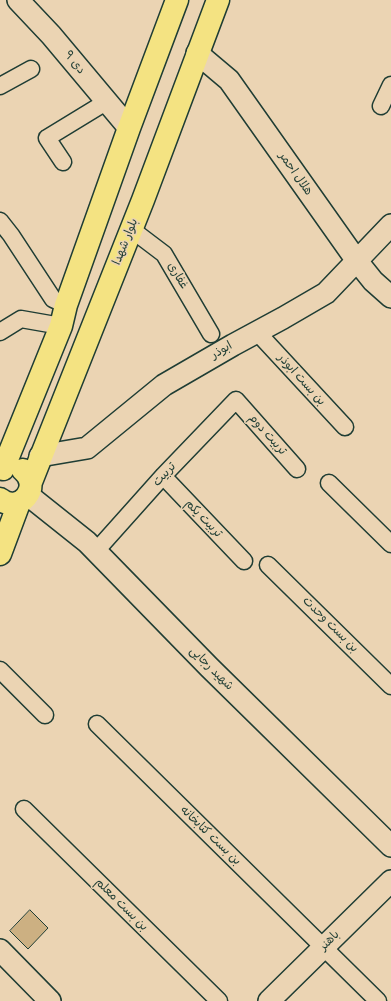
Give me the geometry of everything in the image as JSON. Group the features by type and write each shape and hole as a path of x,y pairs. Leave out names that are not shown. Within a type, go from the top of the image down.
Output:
{"main road":[{"path":"2,470 61,326 66,305 128,128 177,0"},
{"name":"بلوار شهدا","path":"0,554 20,495 40,456 131,229 218,0"},
{"path":"2,470 14,466 25,472 20,495"}],"street":[{"name":"۹ دی","path":"18,0 51,35 128,128"},
{"name":"هلال احمر","path":"197,53 228,80 357,261 391,298"},
{"path":"0,86 31,69"},
{"path":"381,106 391,85"},
{"path":"63,162 48,138 106,102"},
{"path":"0,221 5,239 53,299 66,305"},
{"name":"ابوذر","path":"40,456 87,448 164,385 233,344 283,318 326,293 391,225"},
{"name":"غفاری","path":"131,229 164,254 211,334"},
{"path":"0,332 21,320 61,326"},
{"name":"بن بست ابوذر","path":"257,332 345,427"},
{"name":"تربیت دوم","path":"236,400 297,469"},
{"name":"تربیت","path":"96,551 163,476 236,400"},
{"name":"تربیت یکم","path":"163,476 244,561"},
{"path":"329,483 391,544"},
{"name":"شهید رجایی","path":"20,495 87,542 209,667 391,846"},
{"name":"بن بست وحدت","path":"268,565 391,686"},
{"path":"0,670 45,715"},
{"name":"بن بست کتابخانه","path":"96,724 378,1001"},
{"name":"بن بست معلم","path":"24,809 219,1001"},
{"name":"باهنر","path":"269,1001 391,881"},
{"path":"0,950 50,1001"}],"building":[{"path":"30,910 48,928 28,949 10,931"}]}
